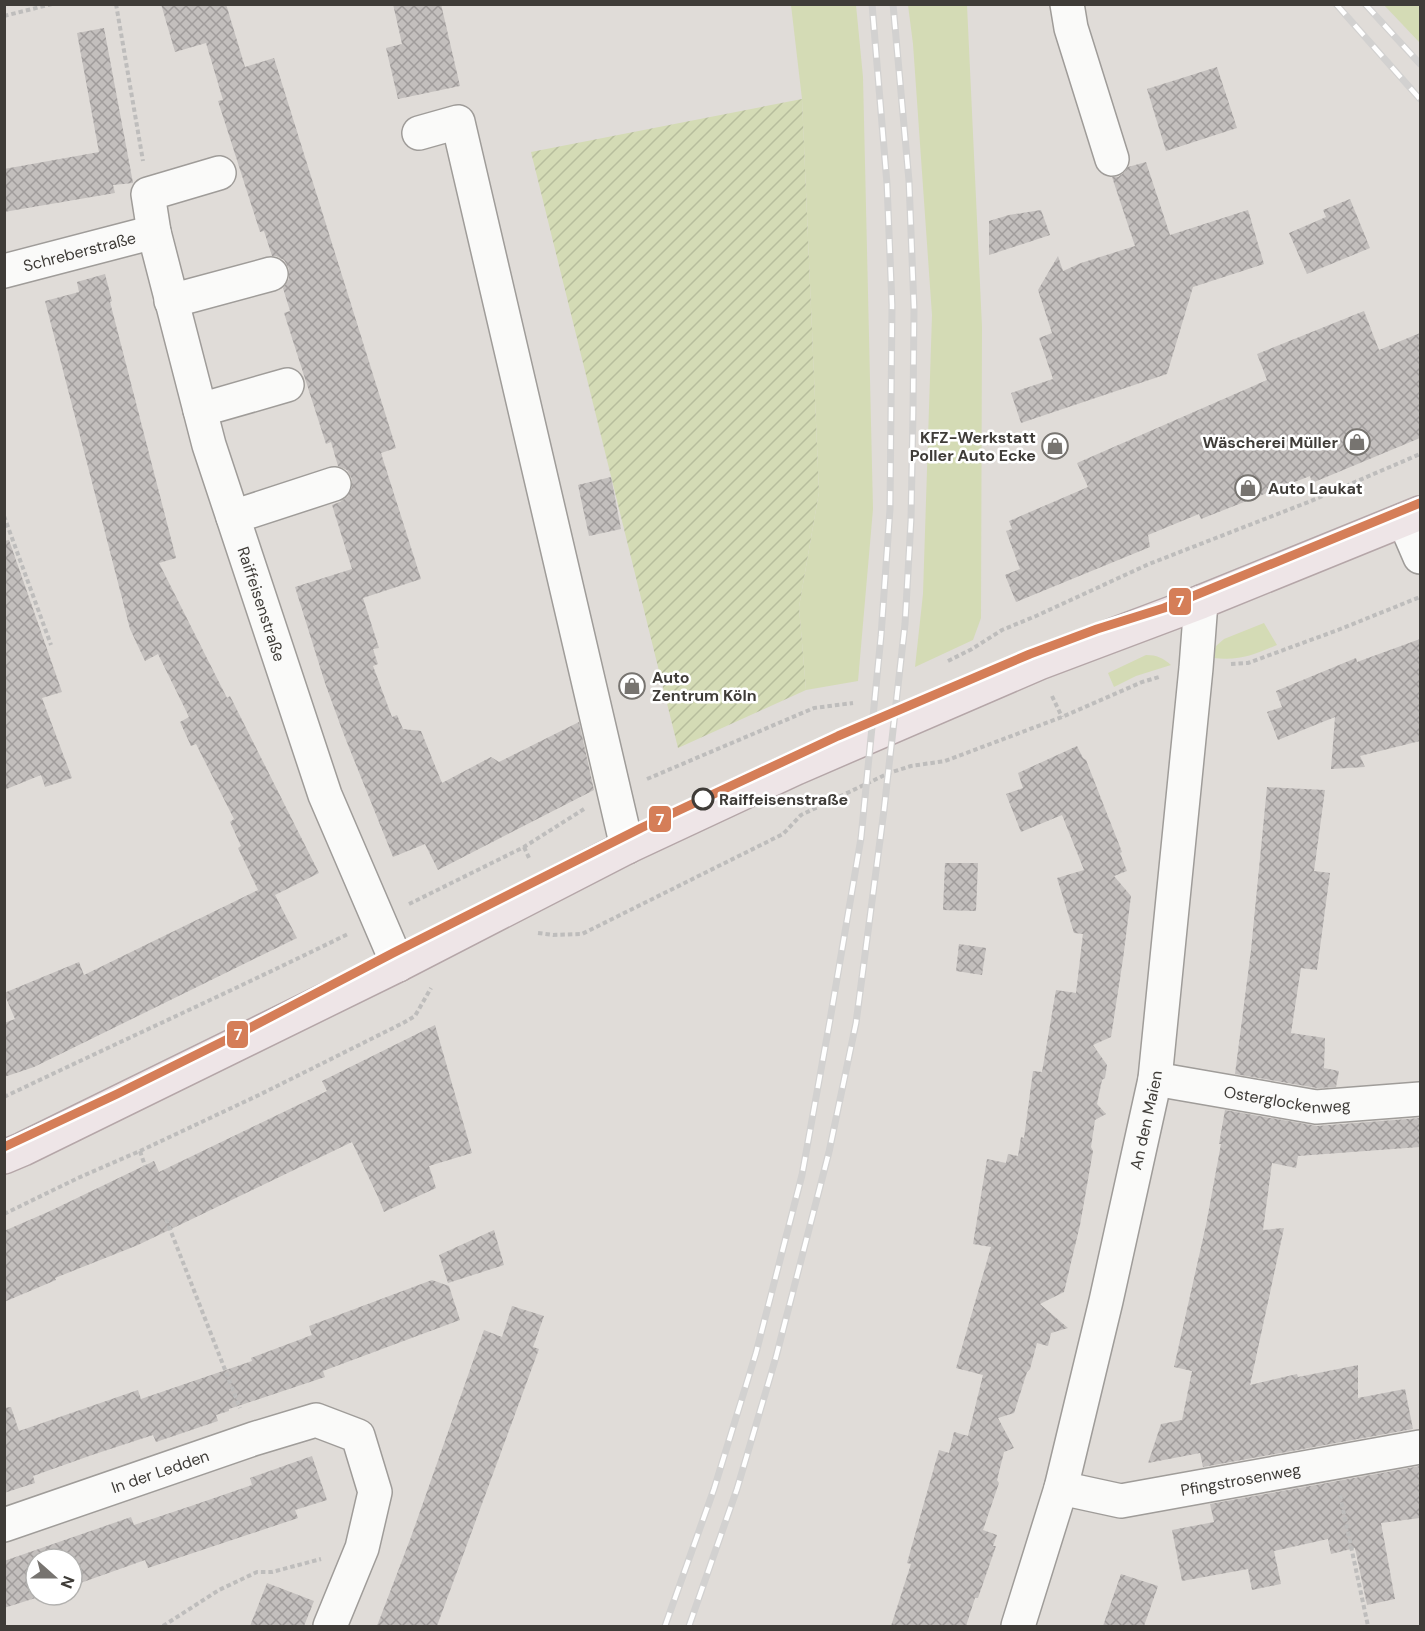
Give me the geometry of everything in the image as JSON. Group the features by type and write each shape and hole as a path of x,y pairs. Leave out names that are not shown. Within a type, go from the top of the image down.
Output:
{"main road":[{"path":"4,1156 23,1149 398,965 627,847 796,768 1039,663 1201,602 1412,517"}],"street":[{"path":"1067,4 1071,28 1112,159"},
{"path":"419,133 458,122 627,847"},
{"path":"148,194 219,173"},
{"name":"Raiffeisenstraße","path":"148,194 154,232 208,445 325,795 398,965"},
{"name":"Schreberstraße","path":"4,271 154,232"},
{"path":"171,301 271,274"},
{"path":"200,410 287,385"},
{"path":"233,517 334,484"},
{"path":"1412,517 1420,557"},
{"name":"An den Maien","path":"1018,1626 1061,1488 1106,1301 1155,1079 1201,602"},
{"name":"Osterglockenweg","path":"1155,1079 1316,1107 1420,1099"},
{"name":"In der Ledden","path":"4,1525 253,1439 316,1420 358,1436 375,1492 362,1548"},
{"name":"Pfingstrosenweg","path":"1061,1488 1120,1501 1420,1447"},
{"path":"330,1626 362,1548"}],"path":[{"path":"4,16 52,4"},
{"path":"116,4 148,194"},
{"path":"945,663 1002,630 1149,564 1311,501 1420,454"},
{"path":"4,516 51,645"},
{"path":"1228,665 1248,663 1420,597"},
{"path":"528,934 582,934 783,834 801,815 863,784 911,766 945,761 1062,717 1142,682 1167,676"},
{"path":"4,1097 229,992 524,847 615,792 814,708 854,703"},
{"path":"4,1214 261,1094 403,1023 415,1016 436,980"},
{"path":"140,1151 146,1166"},
{"path":"166,1219 253,1439"},
{"path":"1334,1464 1368,1626"},
{"path":"163,1626 219,1590 257,1572 272,1572 362,1548"}],"green space":[{"path":"791,5 856,5 863,77 873,509 858,681 806,690 799,607 819,492 802,99"},
{"path":"908,5 967,5 982,327 981,618 973,640 915,667 923,594 932,315 913,44"},
{"path":"1384,5 1420,5 1420,43"},
{"path":"802,99 819,492 799,607 806,690 678,748 531,152"},
{"path":"1264,623 1277,645 1247,656 1231,659 1213,658 1216,646 1224,639"},
{"path":"1146,655 1160,657 1171,665 1136,676 1114,687 1108,673"}],"building":[{"path":"161,4 226,4 245,67 274,58 396,448 381,453 421,579 363,598 379,648 373,649 378,664 373,666 392,717 397,715 403,729 421,731 442,783 491,757 499,762 579,722 594,790 438,870 425,844 393,857 325,683 295,587 352,569 332,505 348,496 352,487 352,479 347,470 338,466 331,442 326,444 284,313 290,311 283,288 289,279 289,269 284,260 272,256 264,231 260,232 218,101 223,100 206,43 175,52"},
{"path":"393,4 441,4 460,86 398,99 386,48 402,44"},
{"path":"104,28 133,183 113,185 115,193 4,212 4,169 99,152 77,33"},
{"path":"1217,67 1237,128 1166,151 1147,89"},
{"path":"1146,162 1170,235 1248,210 1264,264 1193,287 1167,374 1021,423 1011,393 1053,379 1039,338 1052,333 1038,290 1058,256 1063,271 1135,246 1112,177 1118,177 1128,167"},
{"path":"1350,199 1370,248 1307,274 1289,233 1326,217 1323,210"},
{"path":"1041,210 1050,235 989,255 989,221"},
{"path":"105,274 112,301 110,302 176,558 159,563 227,698 230,696 319,873 275,895 297,938 34,1067 4,1077 4,1023 15,1019 4,993 79,962 84,975 258,890 238,848 241,846 230,822 234,819 196,744 191,746 180,722 189,717 158,654 145,661 130,629 45,301 79,292 77,282"},
{"path":"1364,311 1379,350 1420,333 1420,438 1312,483 1310,476 1201,519 1199,514 1148,535 1150,547 1016,602 1005,575 1020,569 1006,531 1012,529 1009,521 1088,487 1077,463 1267,380 1257,354"},
{"path":"611,477 621,529 589,536 578,485"},
{"path":"9,540 62,692 42,698 72,778 45,787 41,775 4,790 4,541"},
{"path":"1420,639 1420,741 1360,756 1365,767 1331,769 1335,717 1278,740 1267,712 1282,707 1276,691 1356,658 1357,662"},
{"path":"1077,746 1086,760 1122,852 1120,853 1127,871 1114,876 1131,896 1111,1037 1093,1045 1107,1065 1097,1104 1106,1114 1095,1120 1091,1147 1093,1151 1080,1225 1064,1292 1040,1304 1068,1328 1051,1333 1048,1346 1037,1343 1014,1413 998,1418 1014,1448 1004,1452 997,1480 999,1483 983,1530 997,1535 993,1546 996,1546 966,1626 891,1626 911,1564 907,1563 939,1450 949,1453 954,1432 968,1436 983,1375 956,1368 991,1247 973,1244 987,1159 1006,1163 1008,1154 1018,1156 1021,1137 1024,1138 1033,1071 1042,1072 1056,990 1076,993 1083,934 1074,933 1057,878 1084,870 1062,815 1021,832 1006,794 1023,788 1018,773"},
{"path":"1267,787 1325,790 1314,871 1330,873 1317,970 1301,968 1291,1033 1325,1038 1324,1068 1339,1071 1336,1087 1317,1088 1235,1074 1251,950"},
{"path":"945,863 978,863 976,911 943,910"},
{"path":"959,944 986,948 982,975 956,971"},
{"path":"435,1025 472,1153 429,1166 436,1188 384,1212 352,1142 138,1245 55,1278 56,1280 4,1302 4,1231 154,1161 159,1172 327,1091 322,1081"},
{"path":"1225,1110 1317,1126 1420,1118 1420,1147 1298,1156 1296,1168 1272,1163 1263,1230 1284,1228 1250,1385 1297,1374 1298,1377 1358,1365 1358,1398 1405,1389 1413,1429 1203,1467 1200,1453 1148,1463 1161,1424 1182,1420 1192,1371 1174,1367 1206,1225"},
{"path":"494,1230 504,1265 448,1283 439,1255"},
{"path":"432,1280 449,1286 460,1320 323,1371 325,1377 229,1409 229,1411 216,1415 218,1421 156,1442 153,1435 92,1455 33,1476 35,1483 4,1493 4,1408 11,1407 19,1431 138,1390 141,1399 252,1361 251,1358 312,1335 309,1326"},
{"path":"512,1306 544,1316 533,1347 539,1349 437,1626 377,1626 484,1330 502,1337"},
{"path":"312,1456 327,1500 295,1510 298,1518 148,1568 145,1560 84,1582 84,1547 44,1547 131,1517 134,1525 194,1505 252,1485 250,1478"},
{"path":"1420,1466 1420,1518 1381,1523 1395,1599 1367,1605 1355,1548 1331,1554 1328,1539 1274,1551 1281,1584 1252,1590 1248,1569 1182,1581 1172,1530 1214,1522 1210,1504"},
{"path":"24,1554 24,1602 4,1608 4,1561"},
{"path":"1121,1574 1158,1586 1144,1626 1103,1626"},
{"path":"267,1583 314,1601 304,1626 250,1626"}],"railway":[{"path":"665,1626 714,1489 756,1353 802,1175 861,838 881,636 890,509 892,305 887,184 872,4"},
{"path":"689,1626 737,1489 776,1357 829,1152 856,1023 884,810 905,624 911,520 913,413 914,308 909,181 893,4"},
{"path":"1336,4 1420,99"},
{"path":"1365,4 1420,64"}],"transit line":[{"name":"7","path":"4,1147 240,1033 641,828 838,736 1030,654 1097,629 1164,608 1420,503"}],"place":[{"name":"Wäscherei Müller","path":"1357,442"},
{"name":"KFZ-Werkstatt Poller Auto Ecke","path":"1055,446"},
{"name":"Auto Laukat","path":"1248,488"},
{"name":"Auto Zentrum Köln","path":"632,686"},
{"name":"Raiffeisenstraße","path":"703,799"}]}
